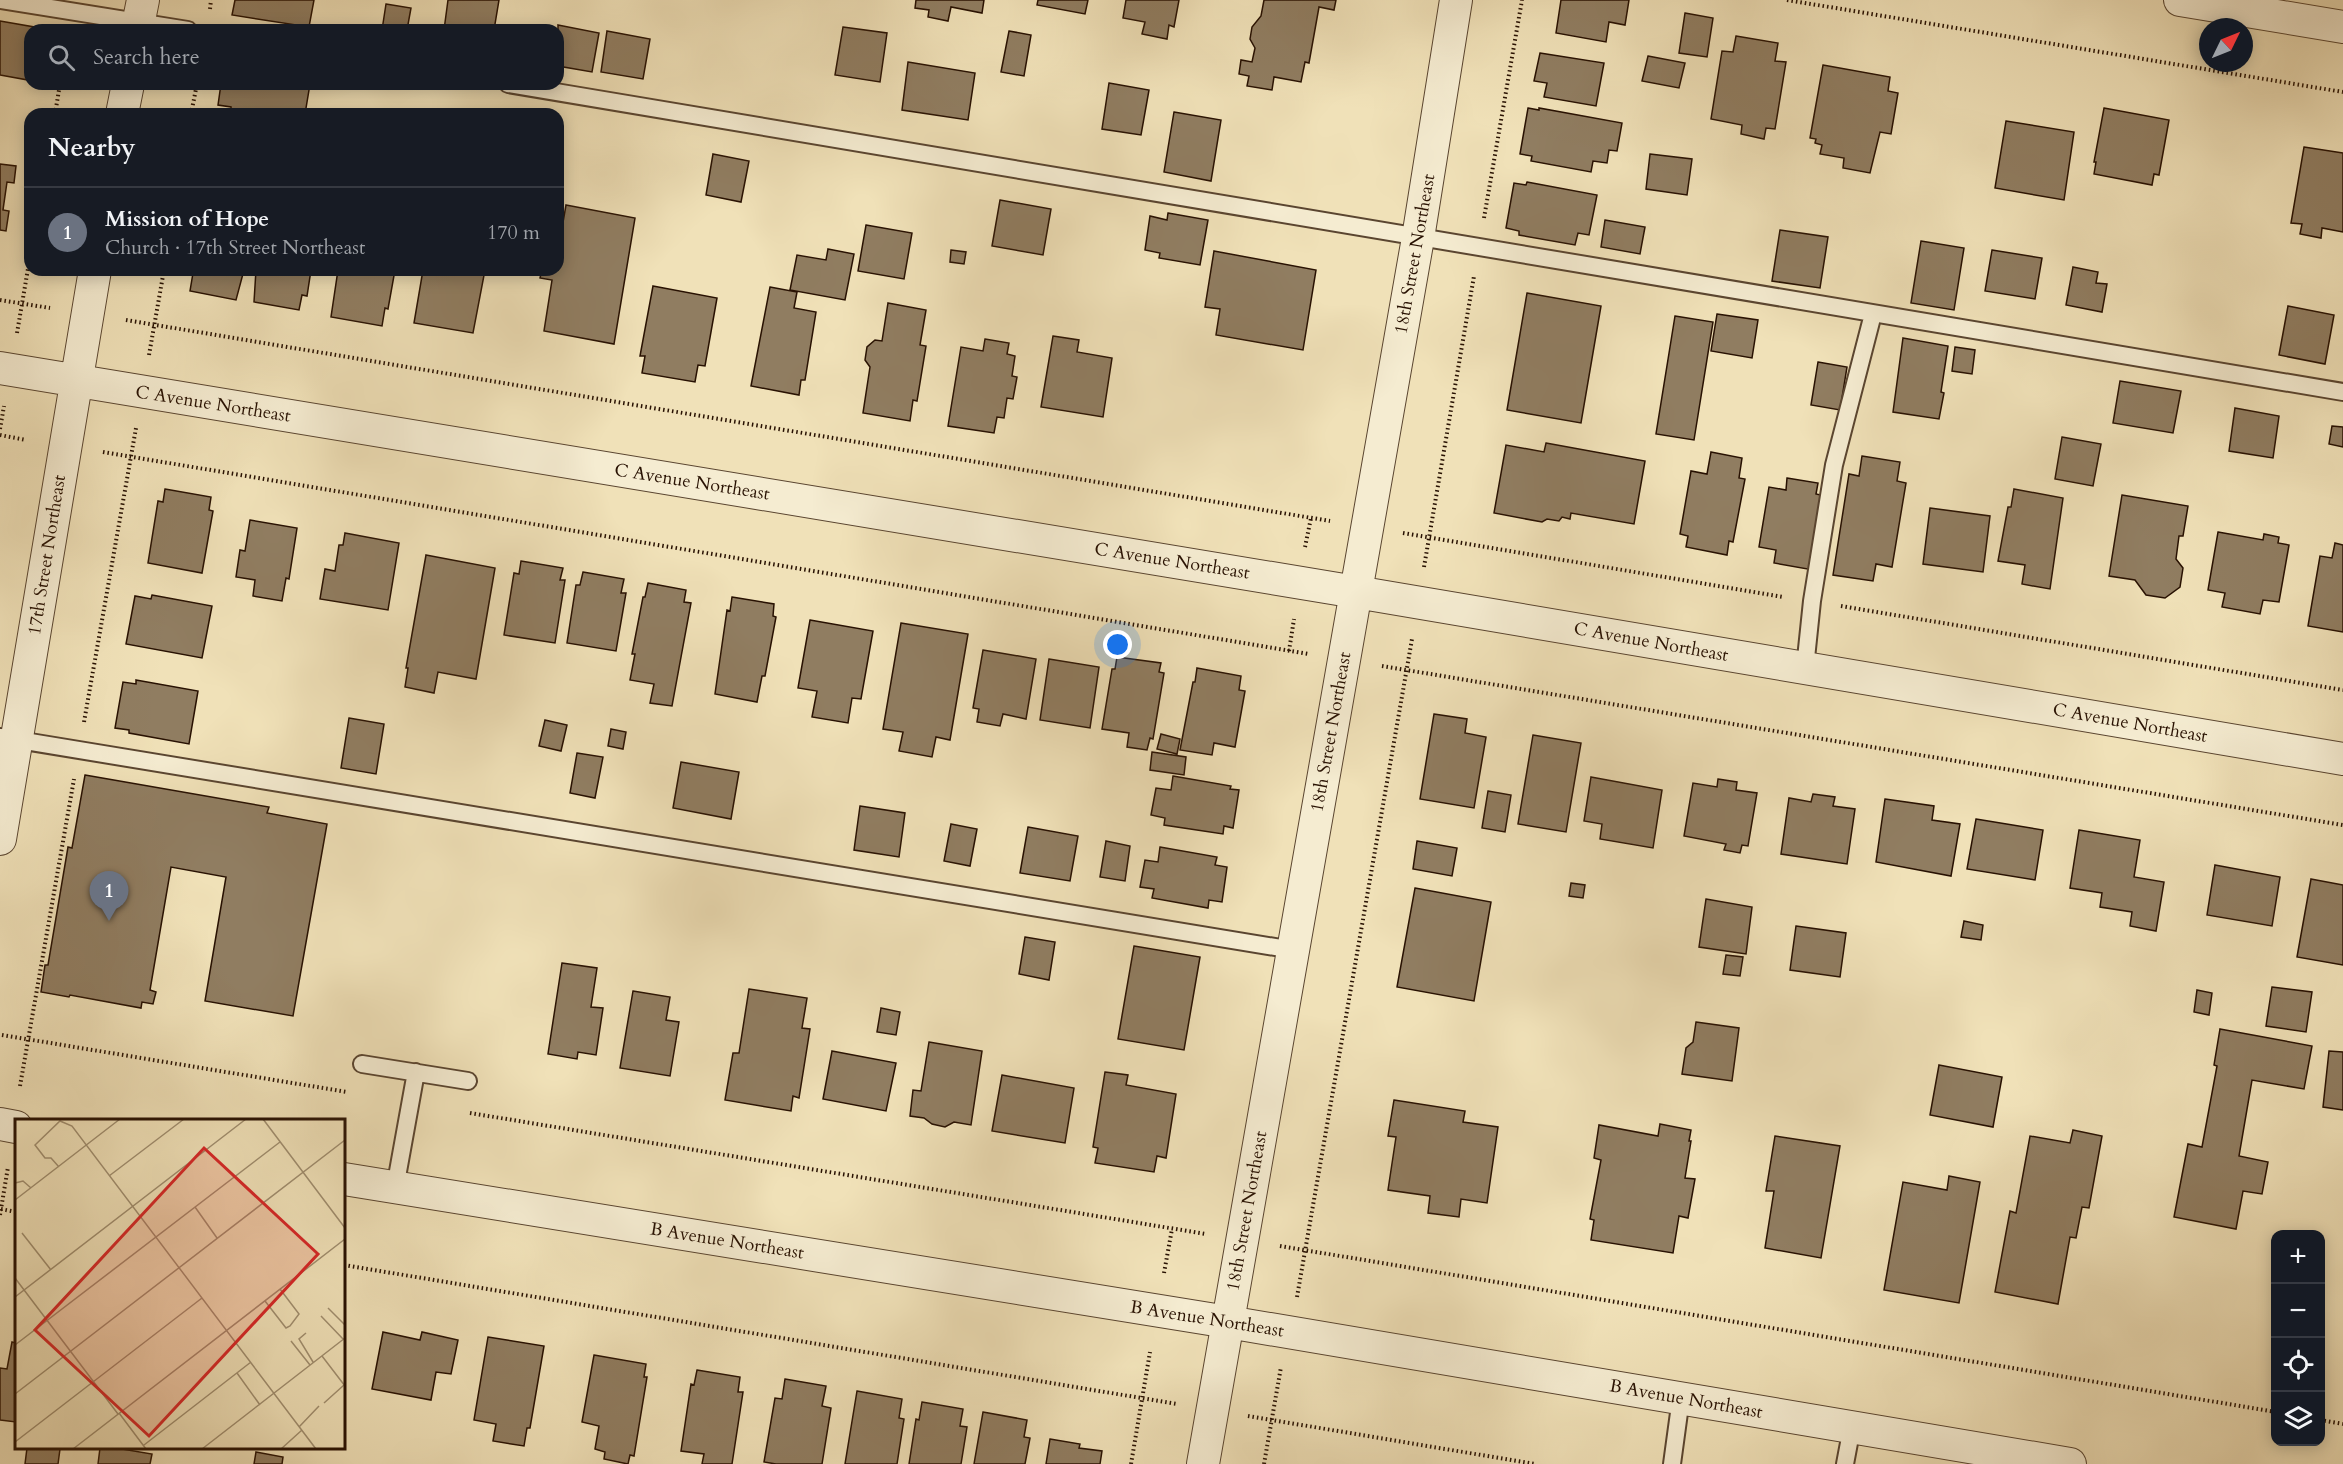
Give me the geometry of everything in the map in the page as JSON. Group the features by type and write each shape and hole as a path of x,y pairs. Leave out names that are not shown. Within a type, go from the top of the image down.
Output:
{"street":[{"name":"18th Street Northeast","path":"1203,1464 1418,238 1456,0"},
{"path":"2180,0 2343,27"},
{"path":"123,108 127,90"},
{"name":"17th Street Northeast","path":"0,839 8,739 94,276"},
{"name":"C Avenue Northeast","path":"0,368 1356,592 2343,759"},
{"path":"0,1124 15,1126"},
{"name":"B Avenue Northeast","path":"345,1179 1228,1322 2070,1464"}],"lane":[{"path":"1,0 139,17 165,24"},
{"path":"543,90 2343,392"},
{"path":"1805,668 1812,601 1834,465 1873,314"},
{"path":"8,739 1293,950"},
{"path":"362,1064 468,1081"},
{"path":"395,1188 416,1072"},
{"path":"1672,1464 1681,1398"},
{"path":"1845,1464 1852,1427"}],"path":[{"path":"1423,574 1522,0"},
{"path":"1787,0 2343,92"},
{"path":"56,108 59,90"},
{"path":"192,108 195,90"},
{"path":"15,341 27,276"},
{"path":"147,364 163,276"},
{"path":"0,300 50,308"},
{"path":"126,320 1333,522"},
{"path":"0,429 5,399"},
{"path":"0,435 26,440"},
{"path":"103,452 1311,654"},
{"path":"1304,555 1311,518"},
{"path":"1394,531 2343,690"},
{"path":"1289,651 1295,614"},
{"path":"1295,1306 1413,634"},
{"path":"1378,665 2343,825"},
{"path":"2,1035 353,1093"},
{"path":"469,1112 1209,1235"},
{"path":"0,1215 8,1167"},
{"path":"1164,1273 1172,1229"},
{"path":"1277,1246 2271,1411"},
{"path":"345,1265 1179,1404"},
{"path":"1131,1464 1150,1352"},
{"path":"1264,1464 1281,1365"},
{"path":"1238,1414 1535,1464"},
{"path":"2325,1421 2343,1424"}],"building":[{"path":"235,0 314,0 310,24 290,24 232,15"},
{"path":"448,0 499,0 495,24 445,24"},
{"path":"916,0 984,0 982,13 951,7 948,21 928,17 929,10 915,8"},
{"path":"1038,0 1088,0 1085,14 1037,5"},
{"path":"1126,0 1179,0 1174,27 1169,25 1167,39 1142,34 1145,22 1123,18"},
{"path":"1264,0 1336,0 1334,10 1319,7 1309,63 1305,62 1301,82 1274,77 1272,90 1247,86 1249,76 1239,74 1241,60 1252,62 1255,48 1250,39 1252,27 1261,16"},
{"path":"1561,0 1629,0 1625,25 1609,22 1606,42 1556,33"},
{"path":"386,4 411,8 408,24 383,24"},
{"path":"1685,13 1713,18 1707,57 1679,53"},
{"path":"0,21 24,25 24,79 0,75"},
{"path":"564,26 599,33 592,72 564,67"},
{"path":"843,27 887,33 880,82 835,75"},
{"path":"607,31 650,39 643,79 601,72"},
{"path":"1009,31 1031,35 1024,76 1001,72"},
{"path":"1736,36 1778,43 1775,61 1786,62 1775,129 1766,128 1764,139 1741,134 1742,125 1711,119 1722,51 1733,52"},
{"path":"1540,53 1604,63 1596,106 1544,97 1547,83 1534,81"},
{"path":"1648,56 1685,63 1679,88 1642,81"},
{"path":"908,62 975,73 968,120 902,110"},
{"path":"1823,65 1890,77 1888,91 1898,93 1891,134 1880,132 1870,173 1843,168 1844,158 1820,154 1822,145 1815,143 1816,139 1810,138"},
{"path":"1109,83 1149,90 1141,135 1102,129"},
{"path":"220,90 309,90 306,108 231,108 218,105"},
{"path":"1528,108 1622,123 1617,151 1609,150 1607,163 1593,161 1591,172 1531,161 1532,156 1520,154"},
{"path":"2104,108 2169,120 2159,175 2154,174 2152,185 2094,174"},
{"path":"1174,112 1221,120 1211,181 1164,172"},
{"path":"2006,121 2074,132 2064,200 1995,188"},
{"path":"2304,147 2343,153 2343,232 2322,228 2321,238 2300,234 2302,224 2291,223"},
{"path":"713,154 749,161 741,202 706,195"},
{"path":"1650,154 1692,159 1687,195 1646,189"},
{"path":"0,164 16,166 14,183 7,182 3,210 9,211 6,231 0,230"},
{"path":"1527,182 1597,195 1589,235 1578,233 1575,245 1519,235 1519,231 1506,228 1514,183 1526,185"},
{"path":"1000,200 1051,209 1043,255 992,246"},
{"path":"566,205 635,218 614,344 544,331 552,280 540,278 540,276 564,276"},
{"path":"1168,213 1208,220 1200,265 1159,258 1160,253 1145,250 1150,216 1167,220"},
{"path":"1605,220 1645,227 1640,254 1601,247"},
{"path":"866,225 912,233 904,279 858,271"},
{"path":"1780,230 1828,237 1820,288 1772,281"},
{"path":"1921,241 1964,248 1954,310 1911,303"},
{"path":"828,249 854,254 845,300 790,290 797,255 826,260"},
{"path":"951,250 966,252 964,264 950,262"},
{"path":"1992,250 2042,258 2035,299 1985,291"},
{"path":"1214,251 1316,270 1303,350 1216,335 1220,309 1205,307"},
{"path":"2073,267 2098,272 2096,283 2107,284 2102,312 2066,305"},
{"path":"192,276 242,276 236,300 190,291"},
{"path":"256,276 310,276 307,296 302,295 299,310 254,302"},
{"path":"337,276 394,276 388,309 385,308 382,326 331,317"},
{"path":"422,276 484,276 473,333 414,323"},
{"path":"653,286 717,298 705,366 698,365 695,382 642,373 645,356 640,356"},
{"path":"770,287 797,292 794,308 816,312 805,380 801,380 799,395 751,386"},
{"path":"1527,293 1601,306 1581,423 1507,410"},
{"path":"888,303 926,310 920,345 926,346 917,401 913,400 910,421 863,413 870,367 865,360 867,347 875,340 882,341"},
{"path":"2288,306 2334,315 2325,364 2279,355"},
{"path":"1717,314 1758,320 1752,358 1711,351"},
{"path":"1675,316 1713,322 1694,440 1656,434"},
{"path":"1053,336 1079,340 1077,352 1112,358 1103,417 1041,407"},
{"path":"1903,338 1948,346 1939,419 1893,412"},
{"path":"985,339 1009,343 1007,354 1015,356 1012,376 1017,377 1013,399 1007,398 1004,418 997,417 994,433 948,426 961,347 983,351"},
{"path":"1955,347 1975,350 1972,374 1952,371"},
{"path":"1818,362 1847,367 1840,410 1811,405"},
{"path":"2120,381 2181,391 2173,433 2113,423"},
{"path":"2235,408 2279,416 2273,458 2229,451"},
{"path":"2332,426 2343,427 2343,447 2329,444"},
{"path":"2062,437 2101,444 2093,486 2055,479"},
{"path":"1546,443 1645,461 1634,524 1571,513 1570,519 1562,517 1559,521 1547,519 1542,522 1494,513 1506,445 1544,452"},
{"path":"1711,452 1742,458 1739,478 1745,479 1733,542 1729,541 1727,555 1686,547 1688,536 1680,534 1691,471 1707,474"},
{"path":"1862,456 1900,462 1897,481 1906,483 1892,567 1876,564 1873,581 1833,575 1849,474 1859,476"},
{"path":"1787,478 1818,483 1816,494 1825,496 1813,570 1774,563 1776,550 1759,547 1769,487 1786,490"},
{"path":"165,489 211,497 209,510 213,511 202,573 148,563 158,501 163,502"},
{"path":"2014,489 2063,498 2050,589 2022,584 2025,565 1998,561 2008,507 2011,507"},
{"path":"2122,495 2188,506 2183,536 2179,536 2176,559 2183,568 2180,587 2165,598 2146,595 2135,580 2109,576"},
{"path":"1930,508 1990,516 1983,572 1923,564"},
{"path":"250,520 297,528 289,579 286,578 282,601 253,596 255,580 236,577 240,550 245,551"},
{"path":"2218,532 2263,540 2264,534 2279,537 2278,543 2289,545 2279,602 2263,600 2260,614 2222,607 2225,593 2208,590"},
{"path":"345,533 399,543 388,610 320,599 325,569 335,571 339,545 343,545"},
{"path":"2335,543 2343,545 2343,632 2308,626 2320,556 2332,558"},
{"path":"426,555 495,568 476,679 438,672 434,693 405,687 408,668 406,668"},
{"path":"521,561 563,568 560,580 565,580 555,643 504,635 514,573 519,574"},
{"path":"583,572 624,579 621,593 626,593 616,651 567,643 576,585 580,585"},
{"path":"648,583 686,590 684,602 691,603 672,706 650,703 654,684 630,680 635,654 632,654"},
{"path":"152,595 212,606 202,658 126,644 135,596 151,599"},
{"path":"732,597 774,604 773,616 776,617 765,676 762,676 757,702 715,694 727,610 730,611"},
{"path":"810,620 873,631 861,699 852,698 848,723 812,717 817,691 798,688"},
{"path":"901,623 968,634 950,740 936,737 932,757 899,751 903,732 883,729"},
{"path":"983,650 1036,659 1026,719 1003,714 1000,726 977,722 979,709 973,708"},
{"path":"1117,657 1161,663 1159,672 1164,673 1153,739 1150,738 1147,750 1127,747 1129,733 1102,729 1112,669 1115,669"},
{"path":"1049,659 1099,667 1090,728 1040,720"},
{"path":"1197,668 1241,676 1239,690 1245,691 1235,747 1214,743 1212,755 1180,750"},
{"path":"136,680 198,691 189,744 129,733 129,730 115,728 123,682 136,684"},
{"path":"1434,714 1467,719 1465,733 1486,737 1474,808 1420,799"},
{"path":"349,718 384,724 376,774 341,768"},
{"path":"545,720 567,725 561,751 539,746"},
{"path":"611,729 626,732 623,749 608,746"},
{"path":"1161,734 1180,739 1177,754 1157,749"},
{"path":"1533,735 1581,743 1566,832 1518,824"},
{"path":"1152,752 1186,757 1184,775 1150,770"},
{"path":"577,753 603,757 595,798 570,793"},
{"path":"681,762 739,772 731,819 673,808"},
{"path":"85,775 269,807 267,813 327,824 293,1016 205,1001 226,877 171,867 150,990 156,992 153,1004 142,1002 141,1008 41,992 45,965 48,965 68,847 72,848"},
{"path":"1173,776 1231,786 1230,789 1239,790 1233,828 1224,826 1223,834 1164,825 1165,818 1151,815 1156,788 1171,790"},
{"path":"1591,777 1662,790 1653,848 1600,839 1602,824 1584,821"},
{"path":"1718,779 1737,782 1736,790 1757,793 1748,846 1742,845 1740,853 1724,850 1726,844 1684,836 1693,783 1717,787"},
{"path":"1488,791 1511,795 1505,832 1482,828"},
{"path":"1813,794 1835,797 1833,806 1855,809 1847,864 1781,854 1789,798 1811,802"},
{"path":"1885,799 1934,806 1932,820 1960,824 1951,876 1876,862"},
{"path":"860,806 905,813 899,857 854,850"},
{"path":"1976,819 2043,830 2035,880 1967,869"},
{"path":"951,824 977,829 970,866 944,861"},
{"path":"1028,827 1078,836 1070,881 1020,873"},
{"path":"2079,830 2140,840 2134,877 2164,882 2156,931 2130,926 2132,912 2100,907 2102,893 2070,888"},
{"path":"1106,841 1130,846 1125,881 1100,877"},
{"path":"1417,841 1457,848 1452,876 1413,869"},
{"path":"1160,847 1217,857 1215,865 1227,867 1222,902 1209,900 1208,908 1152,898 1154,889 1140,887 1145,860 1158,862"},
{"path":"2215,865 2280,877 2272,926 2207,915"},
{"path":"2311,879 2343,885 2343,965 2297,957"},
{"path":"1571,883 1585,885 1583,898 1569,896"},
{"path":"1415,888 1491,902 1474,1001 1397,987"},
{"path":"1706,899 1752,907 1746,954 1699,947"},
{"path":"1964,921 1983,925 1981,940 1961,937"},
{"path":"1796,926 1846,933 1840,977 1790,970"},
{"path":"1025,937 1055,942 1049,980 1019,974"},
{"path":"1134,946 1200,957 1184,1050 1118,1039"},
{"path":"1726,955 1743,957 1740,976 1723,974"},
{"path":"562,963 597,968 591,1007 603,1008 596,1055 578,1052 577,1059 548,1054"},
{"path":"2272,987 2312,992 2306,1032 2266,1026"},
{"path":"749,989 807,998 802,1028 810,1029 799,1098 793,1096 791,1111 725,1100 733,1053 739,1053"},
{"path":"2197,990 2212,993 2209,1015 2194,1012"},
{"path":"633,991 670,997 666,1020 679,1022 670,1076 620,1068"},
{"path":"881,1008 900,1012 896,1035 877,1032"},
{"path":"1696,1022 1739,1028 1732,1081 1682,1074 1686,1048 1693,1042"},
{"path":"2220,1029 2312,1046 2304,1089 2252,1080 2239,1156 2268,1162 2262,1194 2243,1191 2236,1229 2174,1217 2188,1144 2202,1147 2217,1066 2214,1065"},
{"path":"929,1042 982,1051 971,1125 954,1122 945,1127 932,1124 924,1118 910,1116 913,1090 921,1091"},
{"path":"832,1051 896,1063 886,1111 823,1099"},
{"path":"2329,1051 2343,1052 2343,1110 2323,1107"},
{"path":"1939,1065 2002,1077 1993,1127 1930,1115"},
{"path":"1105,1072 1128,1075 1126,1085 1176,1094 1166,1158 1157,1156 1154,1172 1095,1163 1098,1148 1093,1147"},
{"path":"1002,1075 1074,1088 1065,1143 992,1131"},
{"path":"1394,1100 1465,1111 1463,1122 1498,1127 1487,1203 1461,1199 1459,1217 1428,1213 1430,1196 1388,1190 1396,1137 1388,1136"},
{"path":"1660,1124 1691,1130 1685,1178 1695,1179 1688,1218 1679,1216 1673,1253 1591,1240 1594,1220 1590,1219 1601,1160 1594,1158 1599,1125 1658,1136"},
{"path":"2073,1130 2102,1136 2089,1208 2082,1207 2076,1238 2070,1237 2058,1304 1995,1292 2010,1211 2016,1213 2030,1136 2070,1143"},
{"path":"1775,1136 1840,1146 1821,1258 1765,1248 1774,1191 1766,1191"},
{"path":"1949,1176 1980,1182 1959,1303 1884,1290 1903,1182 1947,1190"},
{"path":"383,1332 420,1340 422,1332 458,1340 451,1374 436,1372 431,1400 372,1389"},
{"path":"488,1337 544,1346 530,1428 527,1428 524,1446 493,1441 496,1424 474,1420"},
{"path":"12,1342 15,1343 15,1422 0,1420 0,1368 7,1369"},
{"path":"594,1355 646,1364 644,1377 647,1377 634,1456 630,1455 628,1464 604,1459 605,1452 595,1449 599,1426 582,1422"},
{"path":"697,1370 740,1377 738,1392 743,1392 732,1464 702,1464 704,1454 681,1451 691,1384 694,1385"},
{"path":"785,1379 826,1386 822,1406 831,1408 822,1464 764,1462 775,1398 782,1399"},
{"path":"857,1391 902,1399 899,1418 904,1419 897,1464 845,1464"},
{"path":"922,1402 963,1409 960,1426 967,1427 961,1464 909,1464 916,1419 919,1420"},
{"path":"983,1412 1027,1420 1024,1437 1030,1438 1025,1464 974,1464"},
{"path":"1050,1439 1080,1444 1079,1448 1102,1451 1100,1464 1046,1464"},
{"path":"27,1449 60,1449 58,1464 25,1464"},
{"path":"100,1449 122,1449 152,1454 150,1464 98,1464"},
{"path":"256,1452 283,1457 282,1464 254,1464"}],"place":[{"name":"Mission of Hope","path":"109,921"}]}
